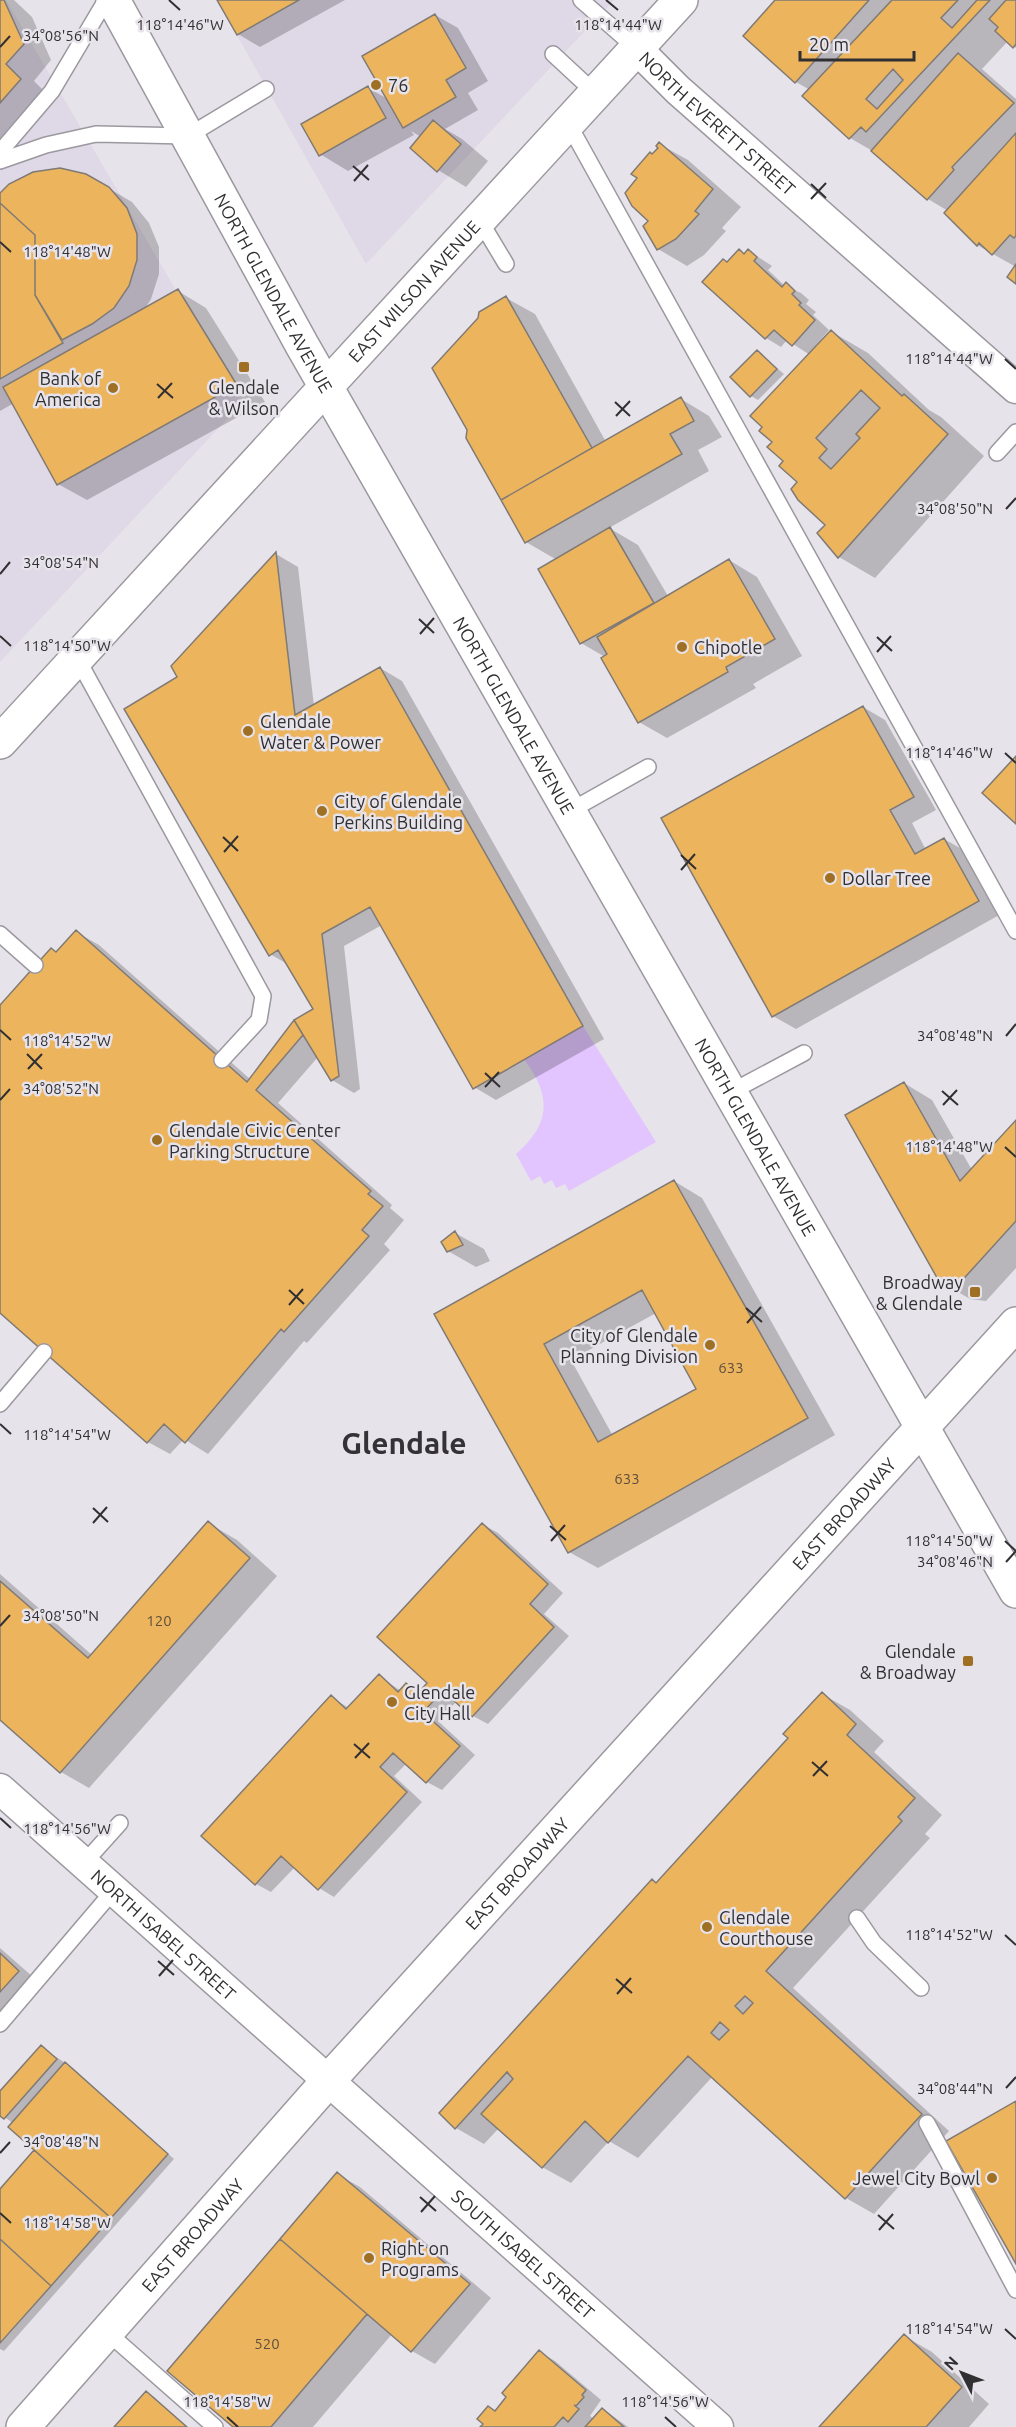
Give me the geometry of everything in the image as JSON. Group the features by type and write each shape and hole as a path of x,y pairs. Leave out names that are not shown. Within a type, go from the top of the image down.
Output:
{"main road":[{"name":"NORTH GLENDALE AVENUE","path":"113,0 325,386 1016,1591"},
{"name":"EAST WILSON AVENUE","path":"0,742 681,0"},
{"name":"EAST BROADWAY","path":"23,2427 328,2081 1016,1324"}],"street":[{"name":"NORTH EVERETT STREET","path":"636,48 678,90 1016,388"},
{"name":"NORTH ISABEL STREET","path":"0,1789 328,2081"},
{"name":"SOUTH ISABEL STREET","path":"328,2081 718,2427"}],"lane":[{"path":"0,152 52,91 106,0"},
{"path":"582,1 636,48"},
{"path":"553,54 595,93"},
{"path":"0,161 46,145 96,134 188,136 266,89"},
{"path":"568,123 1016,931"},
{"path":"479,219 506,264"},
{"path":"997,453 1016,432"},
{"path":"77,658 263,996 259,1020 222,1060"},
{"path":"568,812 648,767"},
{"path":"0,934 35,965"},
{"path":"729,1093 804,1053"},
{"path":"0,1404 44,1352"},
{"path":"84,1863 120,1823"},
{"path":"0,2024 114,1890"},
{"path":"857,1918 873,1943 921,1988"},
{"path":"927,2123 1016,2289"},
{"path":"107,2332 215,2427"}],"shaded area":[{"path":"0,0 6,0 242,403 0,662"},
{"path":"217,0 614,0 366,264"},
{"path":"583,1026 656,1142 569,1191 565,1184 556,1188 552,1180 544,1184 540,1176 531,1181 516,1154 536,1131 544,1108 539,1085 524,1059"}],"building":[{"path":"0,0 4,0 24,44 6,64 21,79 0,103"},
{"path":"217,0 299,0 237,35"},
{"path":"775,0 869,0 795,83 743,36"},
{"path":"892,0 958,0 941,18 952,28 977,0 990,0 866,132 861,127 849,139 802,96","holes":["893,69 903,80 877,109 866,99"]},
{"path":"1006,0 1016,0 1016,44 1013,48 995,31 998,27 989,19"},
{"path":"435,14 466,68 446,80 456,97 403,128 362,56"},
{"path":"958,53 1014,103 952,167 954,170 927,200 871,151"},
{"path":"368,86 386,118 319,156 301,124"},
{"path":"433,120 461,144 437,172 410,148"},
{"path":"1016,133 1016,236 1014,238 1010,235 992,255 979,243 977,246 944,213"},
{"path":"659,142 713,189 695,211 699,214 676,239 657,250 643,226 648,221 632,206 625,193 637,178 631,174 650,152 652,154 658,148 656,146"},
{"path":"60,168 86,174 109,187 127,208 137,234 137,260 129,286 114,308 92,324 62,340 35,295 35,235 0,203 0,193 9,184 33,172"},
{"path":"0,203 35,235 35,295 63,343 0,379"},
{"path":"739,249 744,254 748,249 757,257 754,261 782,287 786,282 795,291 792,294 801,303 799,305 815,320 792,346 774,330 765,339 702,282 723,259 727,262"},
{"path":"1016,264 1016,284 1007,277"},
{"path":"178,289 237,385 57,485 3,387"},
{"path":"506,296 592,448 501,500 466,438 467,430 432,368 478,318 479,312"},
{"path":"831,330 902,396 904,394 948,434 838,558 817,533 825,525 798,500 791,489 797,482 779,466 783,461 767,447 772,442 759,431 762,427 750,416","holes":["861,390 880,408 856,434 860,438 831,469 819,458 827,449 816,438"]},
{"path":"757,350 777,369 750,397 730,377"},
{"path":"681,397 694,421 670,434 682,454 525,543 501,500"},
{"path":"610,527 654,603 580,644 538,569"},
{"name":"City of Glendale Perkins Building","path":"276,552 295,715 380,667 583,1026 473,1089 370,907 322,934 339,1076 331,1081 294,1020 313,1009 278,950 269,956 124,709 177,677 171,666"},
{"name":"Chipotle","path":"729,559 775,639 726,667 728,672 638,723 601,658 607,654 597,637"},
{"name":"Dollar Tree","path":"863,706 914,797 890,810 915,854 944,838 979,901 772,1017 661,818"},
{"path":"1016,756 1016,824 982,793"},
{"name":"Glendale Civic Center Parking Structure","path":"76,930 247,1082 294,1020 303,1035 256,1090 371,1191 368,1194 383,1206 362,1230 369,1236 284,1332 281,1329 185,1443 164,1424 147,1443 0,1313 0,1005 51,948 56,952"},
{"path":"904,1082 960,1181 1016,1120 1016,1221 957,1286 940,1283 845,1115"},
{"path":"674,1180 808,1418 568,1553 434,1314","holes":["642,1290 696,1389 598,1442 544,1344"]},
{"path":"455,1231 463,1245 447,1252 441,1242"},
{"path":"208,1521 250,1558 60,1773 0,1720 0,1581 88,1658"},
{"name":"Glendale City Hall","path":"482,1523 548,1584 530,1604 554,1627 472,1717 443,1691 423,1712 460,1746 426,1783 393,1753 380,1767 407,1792 318,1890 281,1856 255,1885 201,1836 331,1695 346,1709 379,1674 398,1692 406,1683 418,1693 427,1683 377,1637"},
{"name":"Glendale Courthouse","path":"822,1692 856,1724 847,1735 915,1798 898,1817 902,1821 766,1971 922,2114 845,2199 688,2056 608,2143 585,2121 542,2168 481,2114 513,2079 507,2072 455,2129 439,2113 652,1879 656,1883 788,1738 783,1734","holes":["745,1996 753,2003 743,2014 735,2006","720,2022 729,2030 719,2040 711,2033"]},
{"path":"0,1953 19,1971 0,1992"},
{"path":"41,2045 57,2059 4,2119 0,2116 0,2091"},
{"path":"65,2062 168,2154 111,2218 8,2127"},
{"name":"Jewel City Bowl","path":"1016,2101 1016,2264 946,2141"},
{"path":"34,2150 111,2218 51,2286 0,2239 0,2189"},
{"name":"Right on Programs","path":"337,2172 470,2284 411,2352 280,2239"},
{"path":"0,2239 51,2286 0,2343"},
{"path":"280,2239 367,2314 271,2427 233,2427 167,2371"},
{"path":"904,2334 962,2387 926,2427 819,2427"},
{"path":"539,2350 586,2390 582,2395 584,2397 576,2406 574,2405 579,2409 568,2422 563,2417 554,2427 480,2427 483,2424 477,2419 488,2406 495,2411 506,2397 502,2393"},
{"path":"146,2391 187,2427 114,2427"},
{"path":"602,2408 624,2427 585,2427"}],"place":[{"name":"76","path":"376,85"},
{"name":"Glendale & Wilson","path":"244,367"},
{"name":"Bank of America","path":"113,388"},
{"name":"Chipotle","path":"682,647"},
{"name":"Glendale Water & Power","path":"248,731"},
{"name":"City of Glendale Perkins Building","path":"322,811"},
{"name":"Dollar Tree","path":"830,878"},
{"name":"Glendale Civic Center Parking Structure","path":"157,1140"},
{"name":"Broadway & Glendale","path":"975,1292"},
{"name":"City of Glendale Planning Division","path":"710,1345"},
{"name":"Glendale & Broadway","path":"968,1661"},
{"name":"Glendale City Hall","path":"392,1702"},
{"name":"Glendale Courthouse","path":"707,1927"},
{"name":"Jewel City Bowl","path":"992,2178"},
{"name":"Right on Programs","path":"369,2258"}],"district":[{"name":"Glendale","path":"404,1443"}]}
